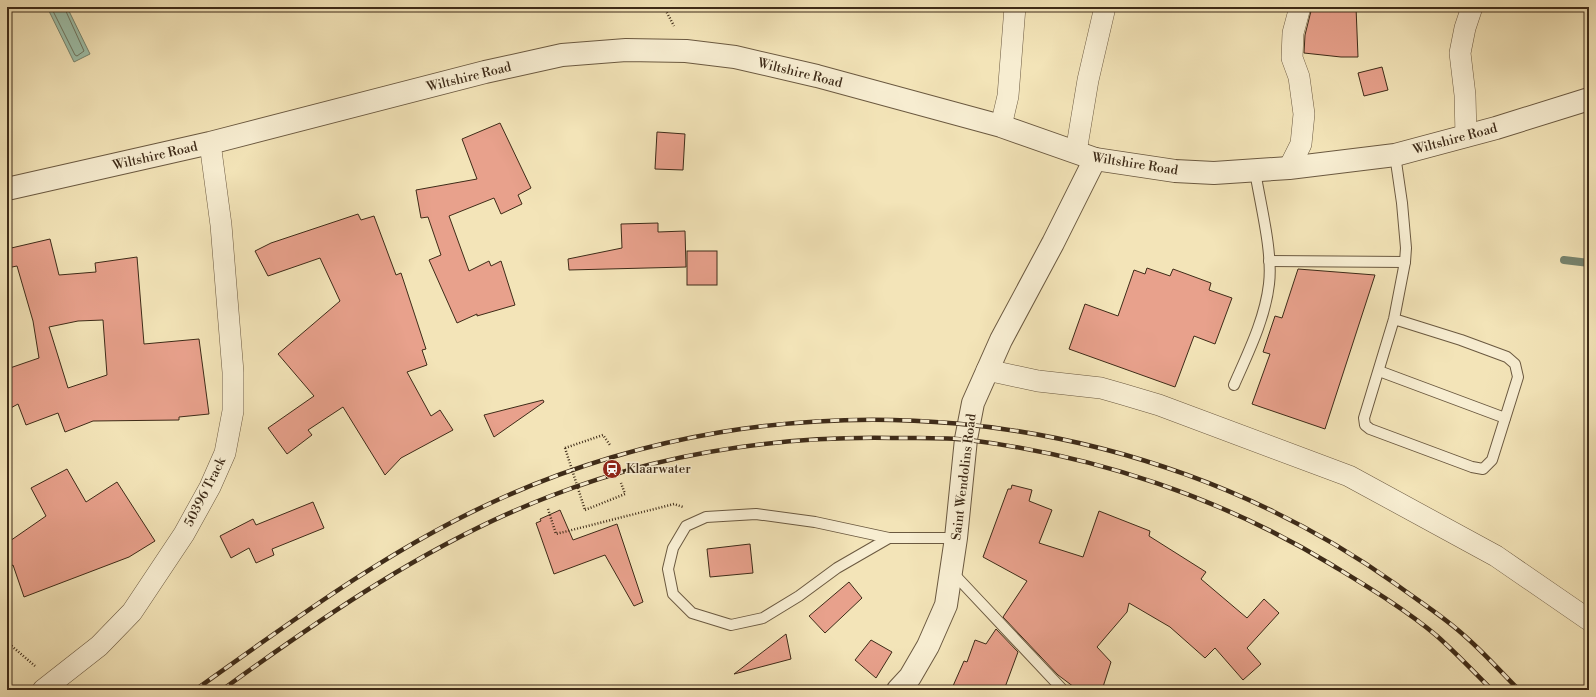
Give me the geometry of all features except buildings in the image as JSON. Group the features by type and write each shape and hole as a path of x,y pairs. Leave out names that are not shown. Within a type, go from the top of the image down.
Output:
{"street":[{"path":"1001,126 1008,96 1015,7"},
{"path":"1086,156 1088,80 1105,7"},
{"path":"1289,168 1301,144 1304,114 1299,77 1292,58 1293,33 1300,7"},
{"path":"1466,136 1465,95 1460,53 1465,28 1472,7"},
{"name":"Wiltshire Road","path":"7,189 210,143 485,72 562,55 626,50 686,51 735,57 817,76 1001,126 1086,156 1176,171 1214,173 1289,168 1395,155 1466,136 1589,99"},
{"name":"50396 Track","path":"48,687 99,646 132,612 184,534 210,487 225,453 233,412 233,372 221,225 210,143"},
{"name":"Saint Wendolins Road","path":"898,690 910,677 928,646 946,605 952,572 966,439 973,403 1001,340 1053,243 1086,156"},
{"path":"987,370 1038,381 1101,388 1122,394 1159,405 1349,476 1496,556 1589,620"}],"lane":[{"path":"1394,319 1468,342 1513,360 1517,368 1518,377 1492,460 1483,469 1472,467 1370,429 1365,425 1364,418 1394,319 1405,262 1406,248 1402,204 1395,155"},
{"path":"1234,385 1261,316 1269,284 1269,261 1254,171"},
{"path":"1269,261 1405,262"},
{"path":"1379,371 1505,418"},
{"path":"888,538 837,568 799,596 763,618 731,625 692,613 673,594 668,569 673,548 686,526 706,517 756,514 815,522 888,538 956,538"},
{"path":"952,572 1063,690"}],"path":[{"path":"610,445 603,435 565,448 585,510 625,494 621,483"},
{"path":"548,509 556,534 674,504 706,517"},
{"path":"7,642 32,664 48,687"}],"water":[{"path":"47,7 67,7 90,54 74,62"}],"waterway":[{"path":"1564,260 1589,263"}],"railway":[{"path":"195,690 303,614 377,565 453,521 493,502 605,459 720,432 838,420 956,424 1073,442 1187,475 1295,523 1397,585 1459,631 1519,690"},
{"path":"222,690 299,635 419,559 504,515 548,497 632,469 674,459 760,444 848,438 950,438 1017,447 1111,469 1157,483 1203,500 1247,519 1290,541 1332,565 1399,607 1437,636 1492,690"}],"place":[{"name":"Klaarwater","path":"612,469"}]}
